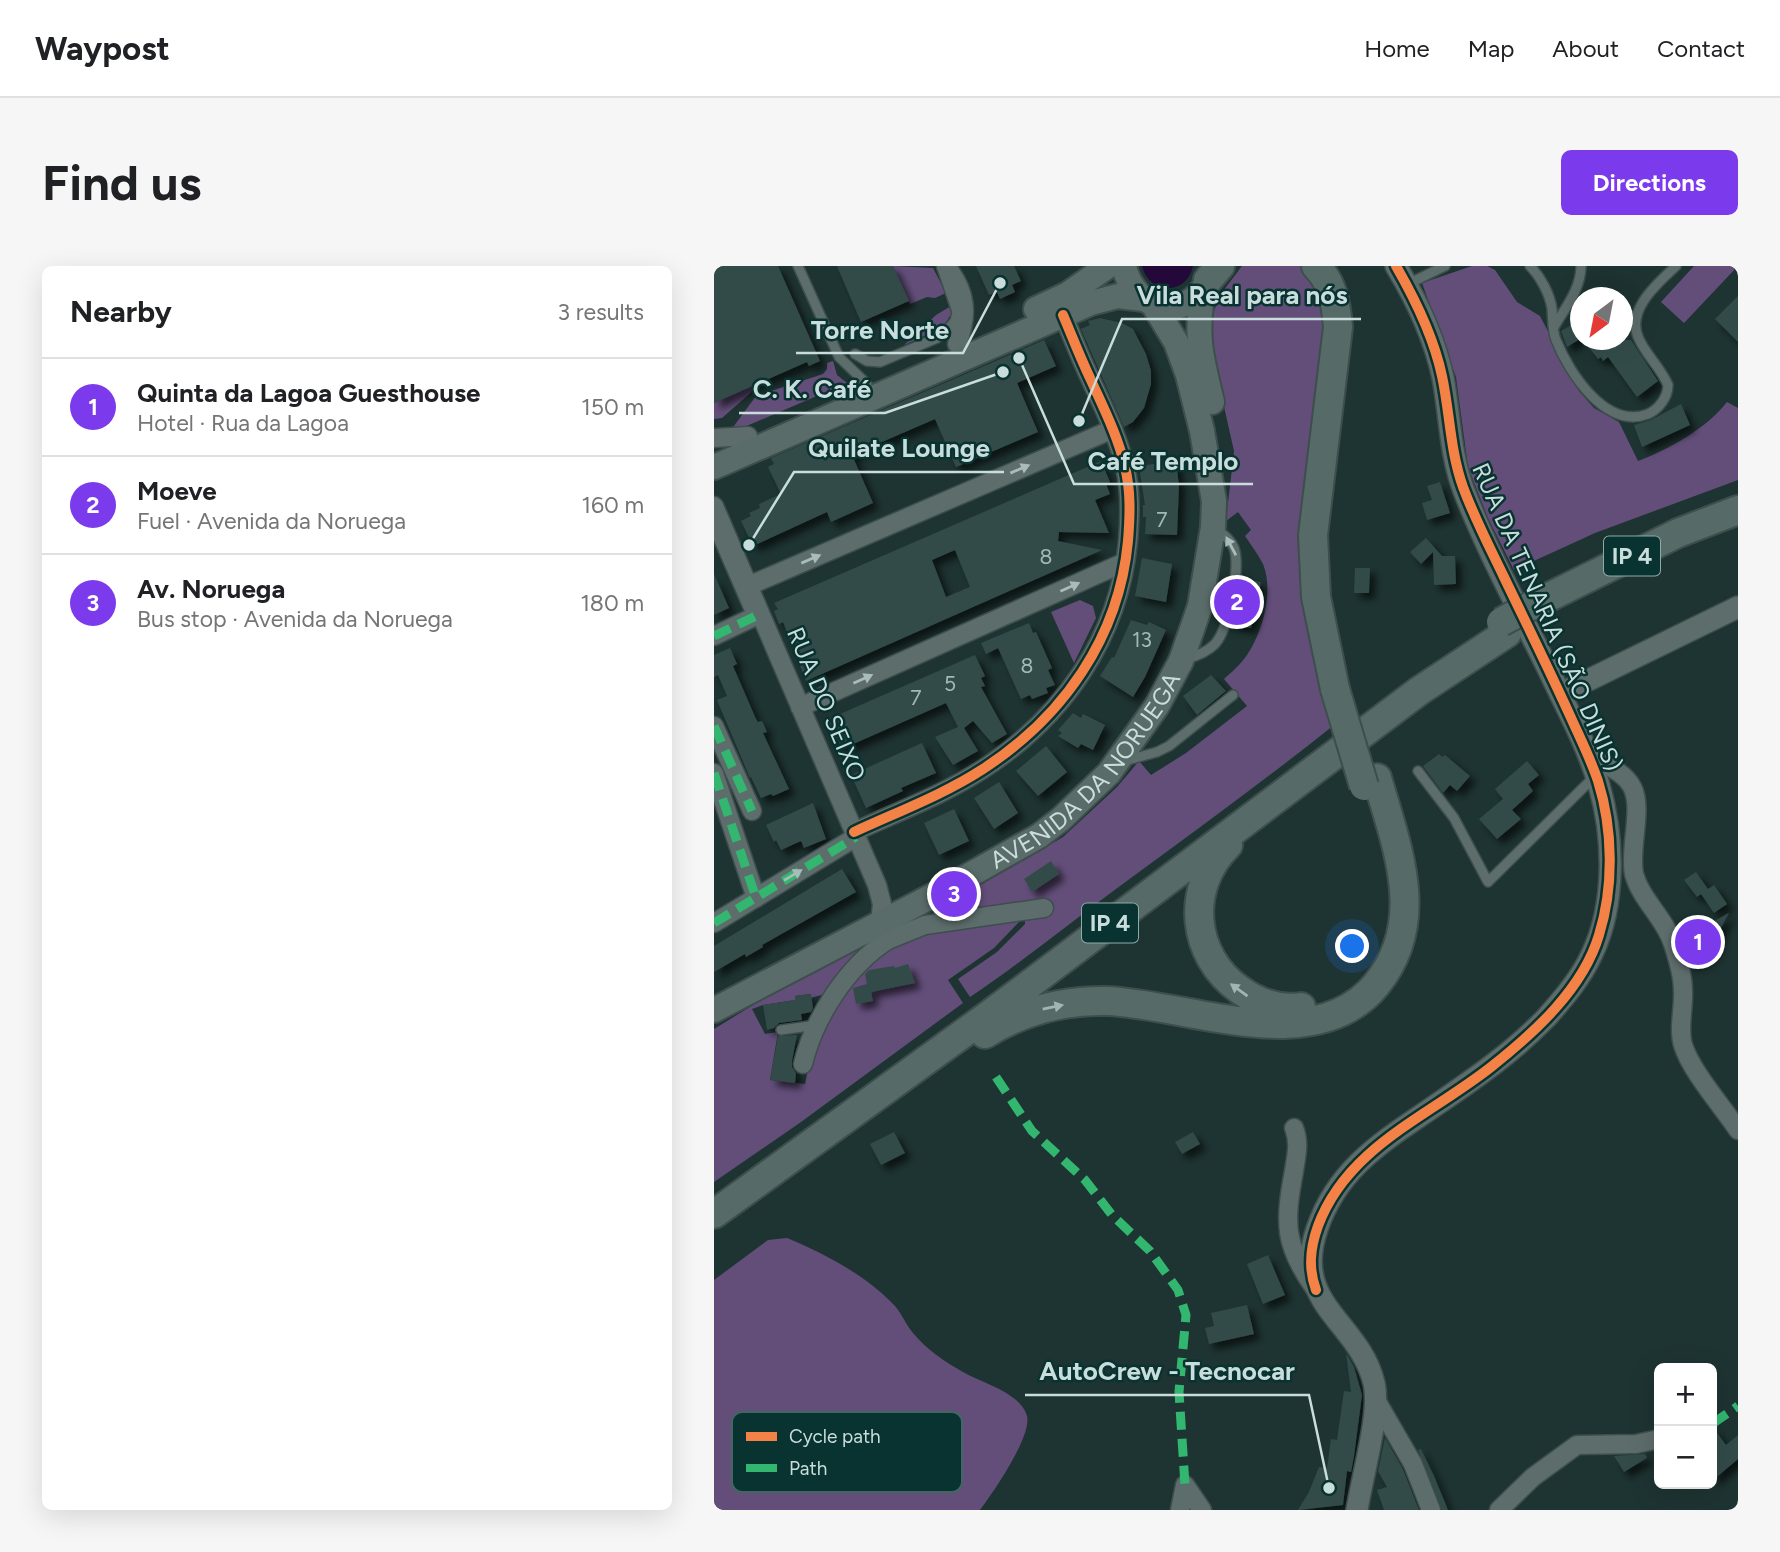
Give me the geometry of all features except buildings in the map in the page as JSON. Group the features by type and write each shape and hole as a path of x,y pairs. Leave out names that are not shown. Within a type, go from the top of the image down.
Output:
{"highway":[{"path":"718,1203 816,1152 984,1034 1031,1012 1069,1004 1108,1001 1275,1024 1315,1020 1348,1009 1371,991 1388,970 1399,946 1404,922 1406,898 1401,867 1370,782 1318,607 1313,536 1338,327 1335,298 1315,266"},
{"path":"1338,266 1350,297 1353,326 1329,495 1324,553 1342,686"},
{"name":"IP 4","path":"718,1203 982,1007 1372,710 1456,650 1504,628 1678,533 1738,510"},
{"name":"IP 4","path":"1532,612 1738,522"},
{"name":"IP 4","path":"718,1203 986,1017 1504,628"},
{"path":"1370,782 1388,880 1390,924 1385,942 1361,979 1346,992 1331,999 1289,1009 1268,1005 1250,997 1230,984 1218,971 1201,939 1199,901 1214,861 1231,842 1369,737 1419,691"}],"main road":[{"path":"714,455 748,436 1068,294 1108,266"},
{"path":"1124,266 1130,285 1148,302 1176,342 1188,375 1214,492"},
{"path":"714,467 1105,298 1122,296 1177,306 1192,300 1211,275"},
{"path":"1211,275 1198,326 1198,342 1222,453 1214,492"},
{"name":"AVENIDA DA NORUEGA","path":"714,1010 884,932 1039,836 1075,807 1119,762 1157,706 1181,661 1200,607 1213,527 1214,492"}],"street":[{"path":"944,266 957,287 965,310 963,329 957,344"},
{"name":"RUA DA TENARIA (SÃO DINIS)","path":"1316,1290 1311,1270 1312,1243 1326,1206 1349,1171 1370,1152 1477,1078 1545,1019 1585,967 1600,935 1608,887 1606,817 1596,776 1463,489 1453,453 1442,374 1427,332 1396,266"},
{"path":"714,923 853,837 981,771 1042,722 1067,694 1099,644 1119,595 1125,562 1130,518 1128,484 1113,429 1063,315"},
{"path":"748,586 1113,429"},
{"path":"714,438 748,436"},
{"name":"RUA DO SEIXO","path":"714,506 717,532 748,586 756,616 800,707 853,837 881,897 884,932"},
{"path":"800,707 1125,562"},
{"path":"1560,694 1738,607"},
{"path":"714,636 756,616"},
{"path":"714,726 752,811"},
{"path":"1588,756 1622,773 1636,794 1638,807 1634,874 1667,928 1673,944 1683,989 1681,1041 1687,1056 1738,1130"},
{"path":"714,773 756,898"},
{"path":"803,1064 808,1044 817,1026 855,969 884,932 1044,908"},
{"path":"1294,1128 1298,1147 1289,1199 1289,1237 1296,1260 1364,1359 1374,1381 1376,1400 1357,1510"},
{"path":"1376,1400 1413,1465 1431,1510"},
{"path":"1499,1510 1533,1478 1577,1445 1636,1444 1654,1440"},
{"path":"1180,1510 1185,1485 1202,1510"}],"lane":[{"path":"799,266 839,357 867,384"},
{"path":"855,354 867,361 880,362 937,338 951,327 957,309 944,266"},
{"path":"1406,285 1445,266"},
{"path":"1530,266 1551,304 1553,328 1559,347 1579,379 1599,404 1614,413 1629,417 1653,411 1665,399 1668,385 1638,338 1636,322 1653,287 1676,266"},
{"path":"1553,328 1575,292 1581,266"},
{"path":"717,532 853,837"},
{"path":"1119,762 1150,755 1169,746 1233,695"},
{"path":"1418,771 1454,818 1489,882 1596,776"},
{"path":"781,1030 817,1026"}],"shaded area":[{"path":"893,266 933,268 946,293 910,304"},
{"path":"1142,266 1193,266 1183,283 1168,288 1152,282"},
{"path":"1242,266 1303,266 1316,278 1329,317 1305,485 1334,725 1228,807 970,997 958,979 997,952 1025,924 1025,916 931,914 1063,837 1117,787 1139,761 1151,775 1186,753 1247,706 1224,679 1242,662 1258,634 1267,598 1266,575 1263,564 1245,536 1251,530 1238,512 1226,521 1234,451 1211,349 1210,322 1220,295"},
{"path":"1472,266 1487,266 1495,270 1517,302 1540,316 1579,391 1594,408 1619,422 1638,461 1686,437 1709,421 1727,402 1738,408 1738,480 1595,533 1514,570 1488,518 1468,467 1456,377 1422,283"},
{"path":"1694,266 1736,268 1684,323 1661,302"},
{"path":"951,306 952,313 942,328 904,345 936,315"},
{"path":"833,361 837,375 847,383 728,434 756,396 823,374 827,363"},
{"path":"765,380 722,418 714,419 714,403"},
{"path":"1080,600 1093,606 1096,618 1074,663 1051,612"},
{"path":"1019,917 1019,922 994,948 948,980 963,1003 714,1182 714,1029 771,994 877,940 835,991 811,998 810,994 795,996 795,1000 752,1009 765,1034 778,1032 770,1080 805,1084 815,1048 833,1011 856,977 883,951 937,928"},
{"path":"787,1238 830,1258 858,1275 895,1306 918,1339 930,1350 963,1372 1009,1395 1023,1408 1027,1416 1024,1437 994,1491 980,1510 714,1510 714,1280 768,1240"}],"marked path":[{"path":"714,636 760,614"},
{"path":"714,726 752,811"},
{"path":"714,773 756,898"},
{"path":"714,923 856,837"},
{"path":"996,1077 1032,1131 1085,1180 1112,1215 1150,1251 1178,1290 1186,1315 1179,1392 1185,1485"},
{"path":"1717,1421 1738,1406"}],"cycle path":[{"path":"1316,1290 1311,1266 1313,1242 1331,1198 1369,1154 1392,1135 1491,1067 1540,1025 1569,992 1592,955 1604,917 1609,878 1607,819 1598,781 1564,702 1467,498 1455,460 1439,362 1423,319 1396,266"},
{"path":"854,832 952,787 1012,748 1062,700 1082,672 1113,610 1128,541 1130,504 1127,476 1114,433 1063,315"}],"place":[{"name":"Torre Norte","path":"1000,283"},
{"name":"Café Templo","path":"1019,358"},
{"name":"C. K. Café","path":"1003,372"},
{"name":"Vila Real para nós","path":"1079,421"},
{"name":"Quilate Lounge","path":"749,545"},
{"name":"Moeve","path":"1237,602"},
{"name":"Av. Noruega","path":"954,894"},
{"name":"Quinta da Lagoa Guesthouse","path":"1698,942"},
{"name":"AutoCrew - Tecnocar","path":"1329,1488"}]}
